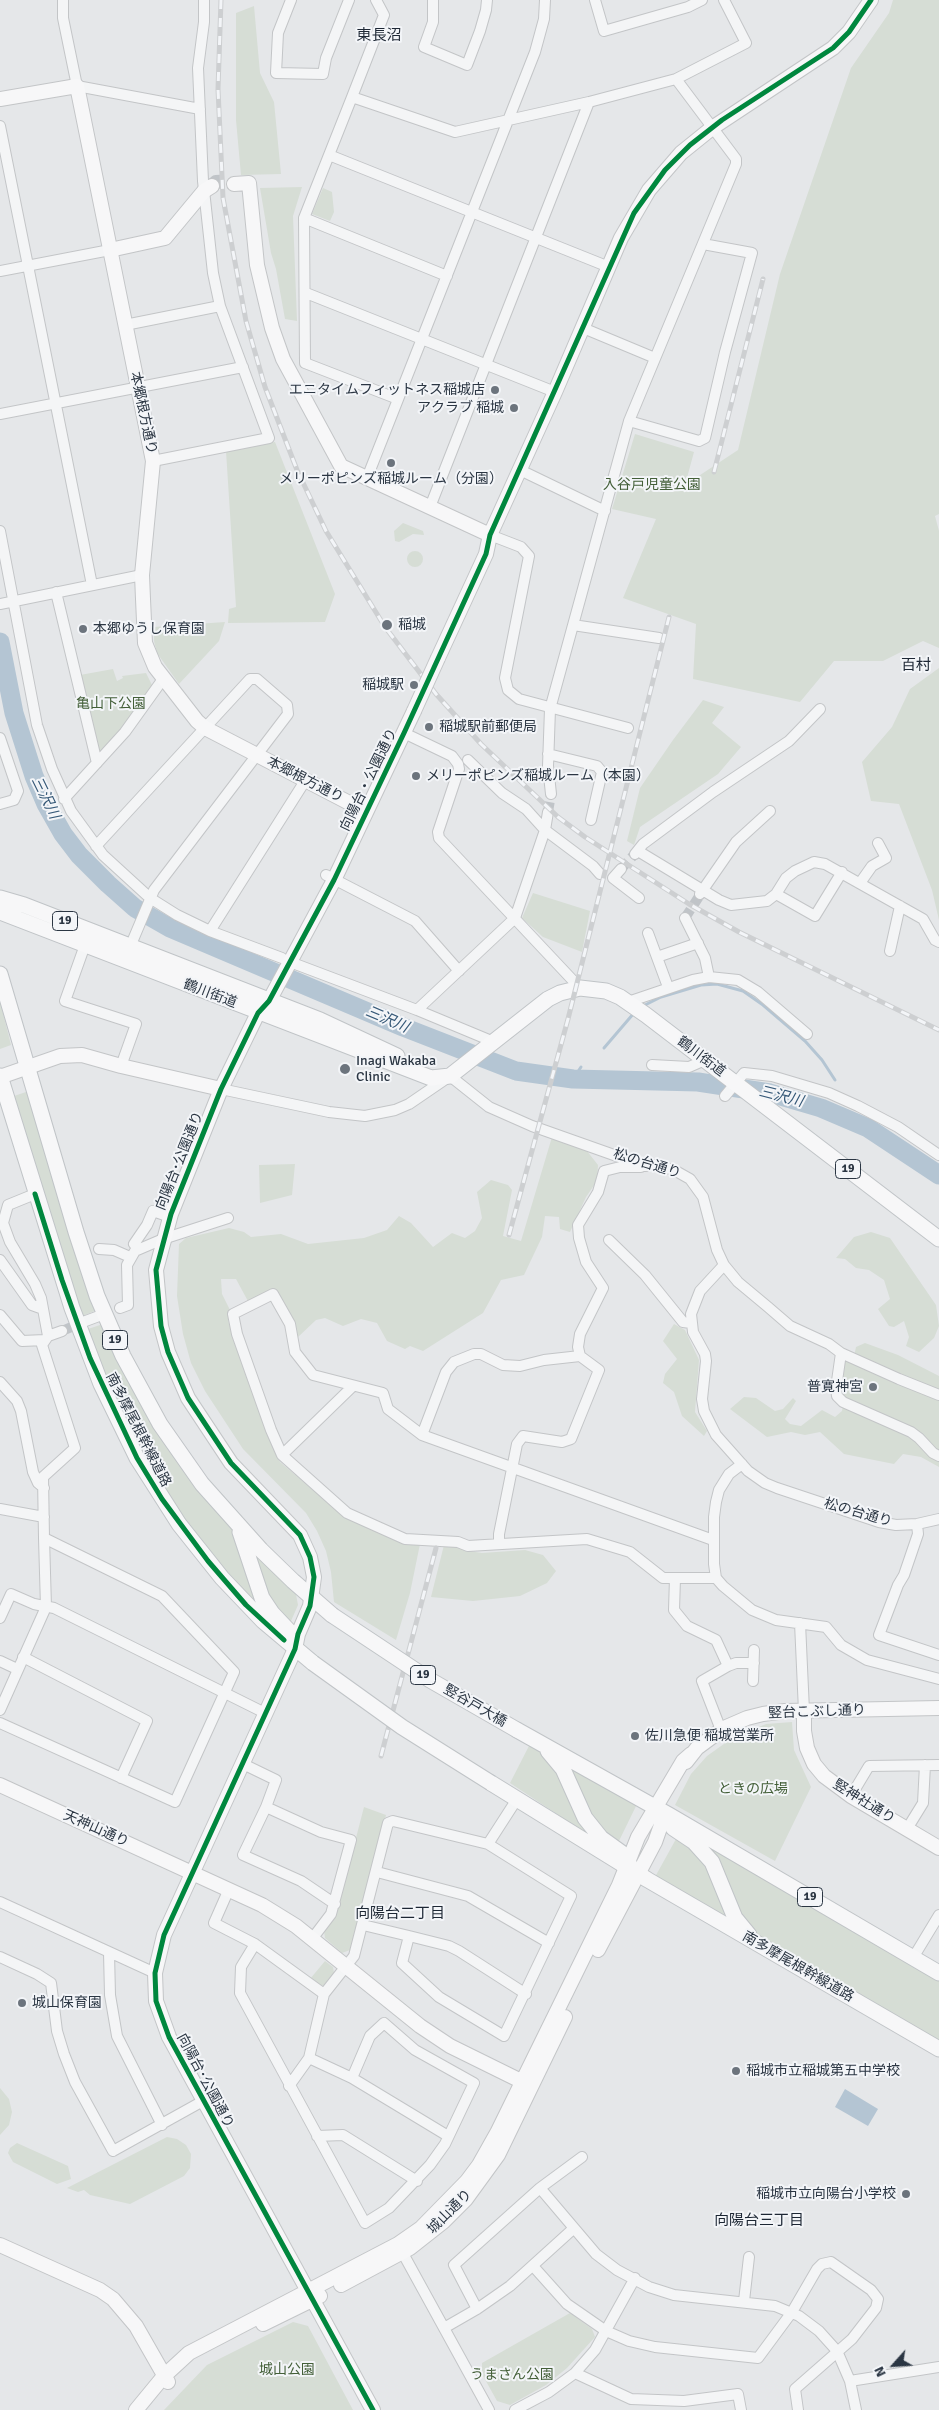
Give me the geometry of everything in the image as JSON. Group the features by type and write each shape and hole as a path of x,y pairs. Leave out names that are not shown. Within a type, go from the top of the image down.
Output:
{"main road":[{"name":"鶴川街道","path":"0,898 24,905 130,947 423,1076 438,1079 450,1076 548,999 560,992 580,988 606,991 646,1015 720,1071 731,1087 757,1099 939,1240"},
{"name":"鶴川街道","path":"0,912 85,945 263,1004"},
{"name":"南多摩尾根幹線道路","path":"0,974 86,1265 123,1356 160,1424 186,1462 235,1522 293,1581 322,1607"},
{"name":"南多摩尾根幹線道路","path":"0,1077 62,1280 90,1358 137,1458 166,1505 208,1561 246,1605 312,1663 402,1727 632,1871 939,2049"},
{"path":"235,1522 246,1548 262,1598 272,1613 292,1635 290,1645"},
{"name":"竪谷戸大橋","path":"322,1607 430,1680 537,1742"},
{"path":"537,1742 559,1764 580,1809 593,1829 632,1871"},
{"name":"19","path":"537,1742 659,1816 939,1973"},
{"path":"659,1816 668,1825 694,1842 712,1862 736,1918 762,1946"}],"street":[{"name":"本郷根方通り","path":"63,0 63,18 153,461 142,575 145,643 149,656 163,679 206,728 359,808"},
{"path":"153,461 269,438 220,306 212,273 208,188 198,68 204,22 204,0"},
{"path":"291,0 278,33 276,73 323,74 326,58 349,0"},
{"path":"376,0 384,15 304,218 305,363 398,399"},
{"path":"433,0 433,22 424,47 466,65 480,31 487,0"},
{"path":"367,478 535,52 544,19 545,0"},
{"path":"596,0 604,31 688,7 702,0"},
{"path":"352,96 455,132 589,102 676,78 746,43 724,0"},
{"name":"向陽台・公園通り","path":"330,877 359,808 411,708 478,550 490,535 520,470 634,213 649,190 681,153 712,128 833,48 858,21 871,0"},
{"path":"551,794 548,754 550,709 629,421 736,164 736,159 676,78"},
{"path":"0,99 77,86 200,110"},
{"path":"430,508 589,102"},
{"path":"0,126 92,585"},
{"path":"329,155 609,267"},
{"path":"234,184 249,183 257,265 272,328 283,359 334,452 348,470 490,535 522,547 529,556 506,684 508,690 519,699 550,709 628,728"},
{"path":"0,271 165,238 208,188"},
{"path":"304,218 447,276"},
{"path":"629,421 700,442 705,438 725,352 752,253 704,244"},
{"path":"306,293 555,392"},
{"path":"125,325 220,306"},
{"path":"583,328 654,358"},
{"path":"0,414 243,367"},
{"path":"520,470 605,512"},
{"path":"0,531 6,602 44,749 64,799 96,846 149,901 284,964 418,1010 491,1044"},
{"path":"6,602 142,575"},
{"path":"56,592 97,763"},
{"path":"573,625 659,638"},
{"path":"64,799 125,732 163,679"},
{"path":"96,846 250,679 257,679 287,705 288,714 154,890 130,947"},
{"name":"向陽台・公園通り","path":"263,1004 404,733 411,708"},
{"path":"820,709 789,741 713,792 643,844 636,853 701,893 731,905 767,901 776,894 786,878 795,871 814,862 825,864 923,920 934,940 939,942"},
{"path":"404,733 456,760 459,769 438,832 439,838 580,988"},
{"path":"0,738 18,791 14,800 0,804"},
{"path":"548,754 597,766 602,772 591,820"},
{"path":"468,760 502,793 526,809 545,830 593,866 600,874"},
{"path":"210,931 305,781"},
{"path":"701,893 736,842 770,811"},
{"path":"418,1010 515,918 545,830 548,812"},
{"path":"860,883 872,866 886,858 878,844"},
{"path":"621,869 613,878 639,898"},
{"path":"776,894 815,916 842,872"},
{"path":"330,877 415,921 459,971"},
{"path":"890,951 900,906"},
{"path":"685,918 705,958 709,977"},
{"path":"648,933 668,987"},
{"path":"657,958 698,943"},
{"path":"85,945 65,1000 136,1024 121,1066"},
{"path":"630,1004 668,987 709,977 738,980 783,1012 807,1034"},
{"name":"向陽台･公園通り","path":"263,1004 221,1089 163,1239 161,1257 156,1270 161,1326 168,1352 200,1420 231,1463 300,1535 317,1576 322,1607 304,1639 290,1645 288,1665 164,1935 155,1973 156,2001 168,2037 373,2410"},
{"path":"0,1077 26,1066 71,1055 82,1055 221,1089 329,1112 365,1116 395,1110 409,1104 450,1076"},
{"path":"652,1065 689,1067 705,1060"},
{"path":"731,1087 746,1073 772,1076 829,1093 882,1118 939,1155"},
{"name":"松の台通り","path":"450,1076 489,1107 532,1126 645,1166 655,1165 674,1170 695,1184 707,1209 717,1250 724,1265 738,1282 790,1326 841,1353 939,1395"},
{"path":"499,1544 517,1444 523,1436 562,1442 570,1439 599,1370 580,1356 578,1347 580,1334 603,1288 586,1262 579,1238 578,1225 598,1192 604,1171 620,1167 645,1166"},
{"path":"0,1710 46,1607 43,1477 75,1448 42,1345 46,1338 43,1309 36,1284 10,1242 3,1223 8,1205 36,1194"},
{"path":"139,1248 134,1244 148,1225 153,1211 170,1217"},
{"path":"120,1308 128,1305 126,1272 130,1257 139,1248 228,1218"},
{"path":"609,1240 645,1275 682,1322 691,1323 692,1308 700,1291 724,1265"},
{"path":"99,1249 114,1250 130,1257"},
{"path":"0,1260 32,1305 43,1309"},
{"path":"713,1540 511,1469 422,1435 388,1408 383,1393 313,1375 295,1352 290,1324 273,1294 233,1314 237,1334 271,1430 282,1455 347,1513 405,1539 458,1542 468,1546 587,1538 630,1552 663,1578 716,1578"},
{"path":"0,1315 22,1341 46,1338 62,1330"},
{"path":"83,1322 99,1316"},
{"name":"松の台通り","path":"691,1323 705,1354 702,1399 706,1417 716,1435 742,1464 764,1483 879,1522 896,1525 918,1524 939,1519"},
{"path":"841,1353 836,1388 837,1396 843,1402 911,1432 933,1453 939,1456"},
{"path":"422,1435 446,1372 454,1362 474,1354 482,1354 503,1365 520,1366 544,1360 580,1356"},
{"path":"0,1382 17,1401 21,1410 33,1472 38,1483 44,1488"},
{"path":"282,1455 353,1386"},
{"path":"742,1464 729,1474 719,1490 714,1517 713,1540 716,1578 747,1608 776,1620 826,1627 841,1645 867,1660 939,1679"},
{"path":"0,1509 44,1517"},
{"path":"918,1524 918,1534 904,1574 879,1635 939,1655"},
{"path":"0,1723 175,1802 234,1672 162,1596 44,1538"},
{"path":"675,1578 674,1610 687,1626 716,1640 728,1666"},
{"path":"0,1618 11,1594 98,1630 265,1713"},
{"path":"800,1623 804,1712"},
{"path":"754,1650 754,1681"},
{"path":"23,1658 146,1720 121,1778"},
{"path":"0,1661 17,1669"},
{"path":"721,1730 702,1680 728,1666 754,1664"},
{"name":"竪台こぶし通り","path":"659,1816 691,1754 721,1730 741,1720 763,1714 939,1708"},
{"name":"竪神社通り","path":"804,1712 804,1731 807,1748 814,1764 824,1776 851,1796 939,1848"},
{"path":"594,1936 602,1928 632,1871 683,1761 691,1754"},
{"path":"243,1764 276,1780 266,1807 243,1855 301,1881 335,1904"},
{"path":"907,1829 922,1803 926,1765"},
{"path":"851,1796 869,1766 939,1765"},
{"name":"天神山通り","path":"0,1785 193,1872 281,1916 312,1938 420,2026 450,2046 522,2082"},
{"path":"488,1844 517,1799"},
{"path":"266,1807 321,1832 351,1840 335,1904 331,1914 312,1938"},
{"path":"289,2086 308,2058 324,1994 354,1956 388,1823 393,1821 488,1844 571,1896 526,1994 504,2036 439,1997 402,1963 409,1936"},
{"name":"城山通り","path":"400,2248 438,2212 478,2165 522,2082 594,1936 632,1871"},
{"name":"城山通り","path":"136,2410 189,2353 207,2342 310,2296 426,2236 459,2206 498,2155 632,1871"},
{"path":"377,1872 468,1896 549,1943"},
{"path":"229,1889 214,1923 255,1944 324,1994"},
{"path":"0,1902 155,1973"},
{"path":"913,1958 939,1915"},
{"path":"363,1926 449,1946 526,1994"},
{"path":"255,1944 241,1967 240,1993 289,2086 365,2222 389,2208 417,2181 448,2136 474,2083 415,2050 384,2023 370,2036 352,2078"},
{"path":"109,1953 110,1995 117,2036 162,2125"},
{"path":"0,1957 51,1983 57,2031 64,2054 75,2082 113,2151 203,2101"},
{"path":"308,2058 352,2078 448,2136"},
{"path":"317,2136 343,2135 417,2181"},
{"path":"478,2309 454,2265 540,2188 582,2157"},
{"path":"540,2188 596,2254 617,2270 649,2287 674,2295 775,2306 792,2312 819,2331 837,2351 850,2381 856,2410"},
{"path":"444,2328 478,2309 510,2286 573,2229"},
{"path":"0,2244 106,2294 128,2315 166,2379"},
{"path":"400,2248 489,2410"},
{"path":"744,2302 749,2257"},
{"path":"532,2266 567,2304 606,2331 629,2341 655,2347 758,2358 792,2312 822,2264 831,2262 871,2290 878,2298 876,2308 852,2339 795,2390 798,2410"},
{"path":"515,2410 550,2392 575,2373 595,2350 635,2278"},
{"path":"850,2381 939,2367"},
{"path":"575,2373 632,2399 685,2405 738,2394 741,2410"},
{"name":"城山通り","path":"145,2410 166,2379"}],"green space":[{"name":"入谷戸児童公園","path":"893,0 939,0 939,514 935,516 939,531 939,648 923,641 883,661 834,661 800,702 693,679 696,624 623,598 656,519 612,509 635,434 694,452 685,485 738,450 780,274 851,68 889,13"},
{"path":"254,6 260,73 274,102 281,174 241,175 236,120 236,13"},
{"path":"302,187 293,216 297,321 285,319 260,188"},
{"path":"323,188 332,192 334,212 330,221 312,214"},
{"path":"275,442 335,594 325,622 228,623 229,609 236,607 226,451"},
{"path":"403,523 423,531 424,535 413,534 399,542 395,541 394,531"},
{"path":"415,551 421,553 423,559 421,565 415,567 409,565 407,559 409,553"},
{"path":"225,622 219,641 179,684 157,653 154,641 154,627"},
{"path":"939,668 939,920 932,890 899,804 871,801 862,762 892,727 910,689"},
{"name":"亀山下公園","path":"113,669 117,681 123,678 122,676 146,673 152,685 123,728 101,753 99,752 80,675"},
{"path":"703,700 724,707 712,723 741,747 718,774 640,827 634,845 627,841 640,788"},
{"path":"533,893 590,911 582,952 543,937 522,918"},
{"path":"0,1001 11,1045 0,1049"},
{"path":"29,1091 97,1310 80,1317 41,1198 28,1140 14,1096"},
{"path":"552,1137 587,1151 598,1165 597,1181 586,1197 570,1232 560,1229 559,1217 545,1216 542,1237 524,1275 501,1280 483,1313 423,1351 410,1346 405,1349 387,1341 377,1323 361,1319 343,1326 325,1318 316,1320 297,1338 275,1290 249,1303 236,1279 221,1279 222,1294 230,1310 228,1320 232,1335 280,1462 344,1516 420,1544 410,1593 396,1640 334,1602 331,1572 326,1551 306,1513 243,1449 205,1391 191,1363 183,1334 177,1296 179,1244 186,1238 229,1228 244,1232 251,1237 281,1234 308,1244 364,1238 387,1230 399,1216 411,1223 433,1247 452,1233 465,1238 475,1231 482,1218 477,1192 491,1180 508,1185 512,1190 503,1236 521,1241"},
{"path":"295,1164 292,1195 260,1203 259,1165"},
{"path":"871,1232 890,1238 936,1305 939,1326 934,1338 919,1352 906,1346 909,1337 904,1321 894,1327 889,1326 878,1309 890,1299 884,1280 869,1270 856,1268 845,1259 836,1258 854,1237"},
{"path":"103,1324 237,1536 263,1608 255,1606 184,1522 144,1460 110,1391 85,1330"},
{"path":"674,1324 685,1330 699,1360 695,1412 707,1431 704,1436 682,1416 674,1392 663,1383 665,1374 677,1359 663,1341"},
{"path":"865,1343 898,1355 939,1376 939,1467 921,1457 903,1454 894,1464 844,1454 820,1432 805,1435 791,1432 767,1437 730,1409 744,1397 756,1398 775,1411 783,1409 793,1398 796,1401 785,1419 790,1424 801,1426 822,1410 835,1417 842,1411 844,1400 839,1390 844,1358 853,1361 856,1347"},
{"path":"444,1545 456,1545 469,1551 482,1553 525,1550 543,1555 556,1571 547,1583 520,1596 473,1601 431,1597"},
{"path":"254,1551 295,1589 298,1605 291,1621 287,1621 267,1596"},
{"name":"ときの広場","path":"792,1722 794,1750 811,1787 775,1861 675,1805 691,1774 707,1756 731,1739 766,1724"},
{"path":"530,1744 544,1753 556,1767 596,1840 510,1783"},
{"path":"564,1760 638,1802 618,1843 600,1830 587,1812"},
{"path":"364,1807 386,1815 350,1950 342,1953 325,1938 324,1931 336,1915"},
{"path":"693,1835 939,1981 939,2042 757,1935 745,1921"},
{"path":"676,1839 697,1854 711,1874 730,1921 655,1877"},
{"path":"325,1961 333,1967 334,1973 326,1985 319,1986 310,1979"},
{"path":"0,2088 9,2099 12,2112 9,2125 0,2135"},
{"path":"167,2137 177,2139 186,2145 191,2154 190,2168 184,2176 130,2204 90,2195 84,2190 78,2192 67,2188"},
{"path":"17,2143 68,2166 71,2179 57,2184 13,2162 8,2153 10,2148"},
{"name":"うまさん公園","path":"570,2313 592,2329 595,2337 567,2368 546,2385 510,2405 497,2401 482,2374 482,2363"},
{"name":"城山公園","path":"293,2322 308,2326 353,2410 164,2410 207,2365"}],"water":[{"path":"845,2089 878,2109 868,2126 835,2107"}],"waterway":[{"name":"三沢川","path":"0,642 14,713 34,776 46,804 63,834 79,855 135,908 170,928 403,1027 516,1071 573,1079 698,1082 770,1093 821,1108 868,1128 939,1175"},
{"path":"643,1006 661,997 701,985 717,984 743,991 763,1005 805,1041 822,1060 835,1080"},
{"path":"604,1048 634,1013"},
{"path":"573,1079 581,1067"}],"tunnel":[{"path":"212,186 216,182 229,181 234,184"},
{"path":"548,812 551,794"},
{"path":"621,869 633,856"},
{"path":"685,918 700,895"},
{"path":"62,1331 83,1322"}],"railway":[{"path":"221,0 218,89 223,198 246,321 265,387 297,470 326,531 385,627 436,694 481,744 558,817 585,837 689,904 739,932 939,1030"},
{"path":"714,472 763,279"},
{"path":"509,1235 568,1019 669,617"},
{"path":"381,1756 436,1548"}],"cycle path":[{"path":"373,2410 169,2037 156,2001 155,1973 164,1935 295,1649 298,1634 310,1606 314,1577 310,1557 300,1535 231,1463 188,1398 168,1352 161,1326 156,1270 171,1214 221,1089 258,1013 269,1001 334,880 404,733 486,554 490,535 634,213 665,170 690,145 722,120 833,48 849,32 871,0"},
{"path":"35,1194 62,1280 90,1358 137,1458 162,1499 208,1561 246,1605 284,1640"}],"place":[{"name":"エニタイムフィットネス稲城店","path":"495,390"},
{"name":"アクラブ 稲城","path":"514,408"},
{"name":"メリーポピンズ稲城ルーム（分園）","path":"391,463"},
{"name":"稲城","path":"387,625"},
{"name":"本郷ゆうし保育園","path":"83,629"},
{"name":"稲城駅","path":"414,685"},
{"name":"稲城駅前郵便局","path":"429,727"},
{"name":"メリーポピンズ稲城ルーム（本園）","path":"416,776"},
{"name":"Inagi Wakaba Clinic","path":"345,1069"},
{"name":"普寛神宮","path":"873,1387"},
{"name":"佐川急便 稲城営業所","path":"635,1736"},
{"name":"城山保育園","path":"22,2003"},
{"name":"稲城市立稲城第五中学校","path":"736,2071"},
{"name":"稲城市立向陽台小学校","path":"906,2194"}],"district":[{"name":"東長沼","path":"379,36"},
{"name":"百村","path":"916,666"},
{"name":"向陽台二丁目","path":"400,1914"},
{"name":"向陽台三丁目","path":"759,2221"}]}
